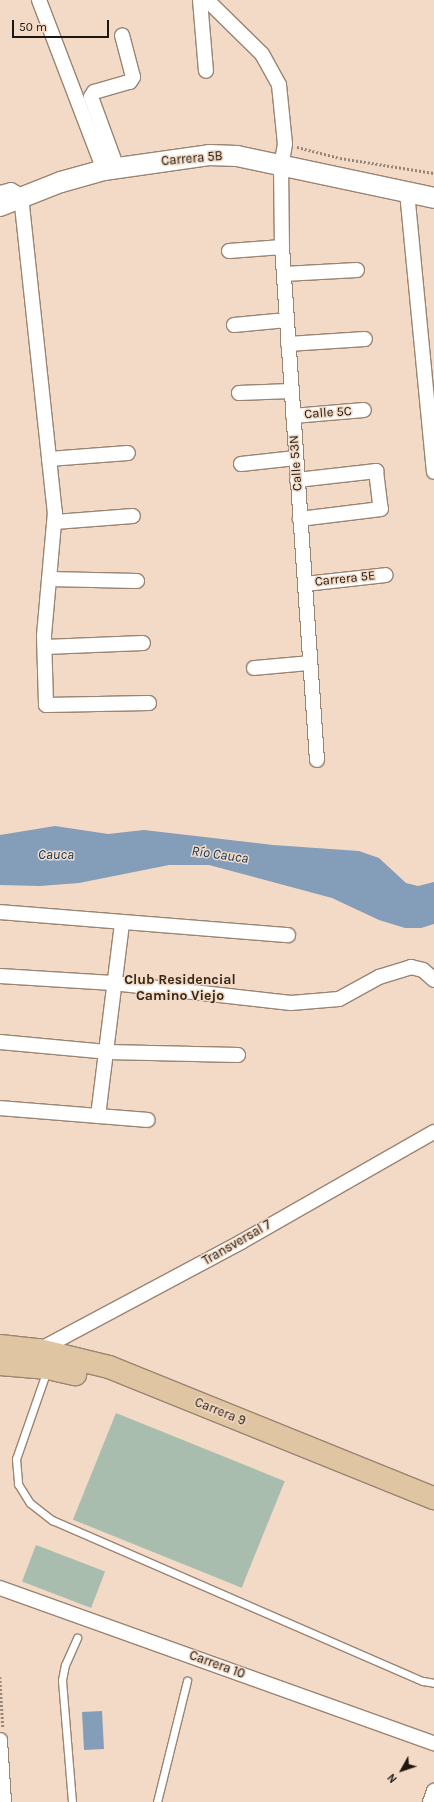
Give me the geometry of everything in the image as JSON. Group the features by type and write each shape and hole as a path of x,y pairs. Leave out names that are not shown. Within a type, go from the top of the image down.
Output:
{"main road":[{"name":"Carrera 5B","path":"0,206 21,196 110,169 209,155 237,156 434,198"},
{"name":"Carrera 9","path":"0,1346 43,1359 100,1380 434,1513"},
{"name":"Carrera 9","path":"0,1364 43,1359 109,1367 434,1498"}],"street":[{"path":"39,0 110,169"},
{"path":"200,0 206,71"},
{"name":"Calle 53N","path":"207,0 262,54 271,67 279,85 285,144 281,166 282,247 317,760"},
{"path":"110,169 91,97 94,92 130,82 133,77 122,36"},
{"path":"0,193 11,190 21,196 55,522 49,579 45,646 46,705 149,703"},
{"path":"407,192 434,472"},
{"path":"229,250 282,247"},
{"path":"284,274 357,270"},
{"path":"234,325 287,320"},
{"path":"288,344 365,338"},
{"path":"239,393 291,391"},
{"name":"Calle 5C","path":"293,416 364,410"},
{"path":"49,459 128,453"},
{"path":"241,464 296,458"},
{"path":"297,480 376,471 381,509 300,519"},
{"path":"55,522 132,516"},
{"name":"Carrera 5E","path":"304,584 386,575"},
{"path":"49,579 137,581"},
{"path":"45,646 143,643"},
{"path":"254,668 310,663"},
{"path":"0,912 122,923 288,935"},
{"path":"98,1116 107,1052 113,983 122,923"},
{"path":"0,976 113,983 291,1003 339,999 379,977 411,967 422,970 434,980"},
{"path":"0,1042 107,1052 238,1055"},
{"path":"0,1108 148,1120"},
{"name":"Transversal 7","path":"43,1359 241,1242 434,1132"},
{"name":"Carrera 10","path":"0,1588 434,1743"},
{"path":"0,1740 4,1802"},
{"path":"430,1802 434,1791"}],"lane":[{"path":"43,1359 16,1458 18,1484 30,1503 52,1520 423,1682 434,1683"},
{"path":"72,1802 62,1680 65,1665 77,1638"},
{"path":"157,1802 187,1681"}],"path":[{"path":"285,144 340,158 434,173"}],"green space":[{"path":"116,1413 285,1481 242,1588 73,1520"},
{"path":"36,1545 105,1572 91,1608 22,1581"}],"water":[{"name":"Cauca","path":"55,826 108,834 144,830 273,845 359,851 379,858 406,883 418,886 434,882 434,924 421,928 405,928 379,920 332,898 209,865 169,865 79,883 40,886 0,885 0,835"},
{"path":"102,1711 104,1749 84,1750 82,1712"}],"district":[{"name":"Club Residencial Camino Viejo","path":"180,988"}],"water label":[{"name":"Río Cauca","path":"220,855"}]}
